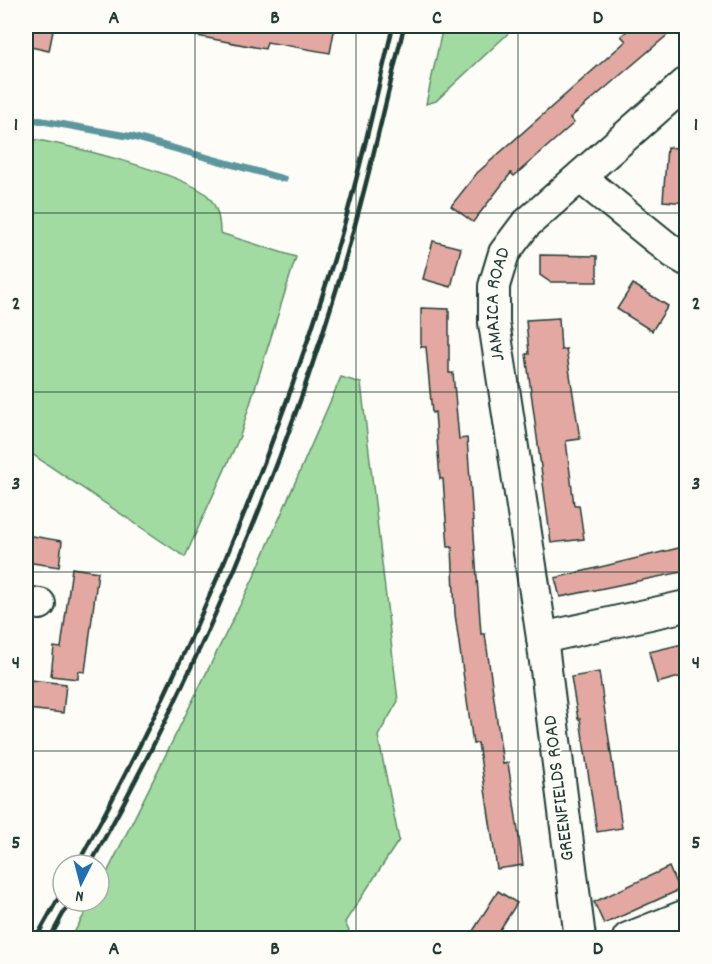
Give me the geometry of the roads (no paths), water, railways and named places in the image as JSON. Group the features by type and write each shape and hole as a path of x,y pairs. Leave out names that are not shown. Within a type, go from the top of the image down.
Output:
{"street":[{"name":"JAMAICA ROAD","path":"542,638 494,323 493,300 504,253 545,205 687,83"},
{"path":"580,177 674,253 687,260"},
{"path":"542,638 687,606"},
{"name":"GREENFIELDS ROAD","path":"542,638 580,939"},
{"path":"634,938 687,915"}],"waterway":[{"path":"26,118 133,137 284,179"}],"railway":[{"path":"83,853 186,650 249,502 304,351 338,244 393,26"},
{"path":"97,853 164,724 198,652 261,506 289,432 339,281 404,26"},
{"path":"36,938 51,911"},
{"path":"50,938 64,913"}]}
